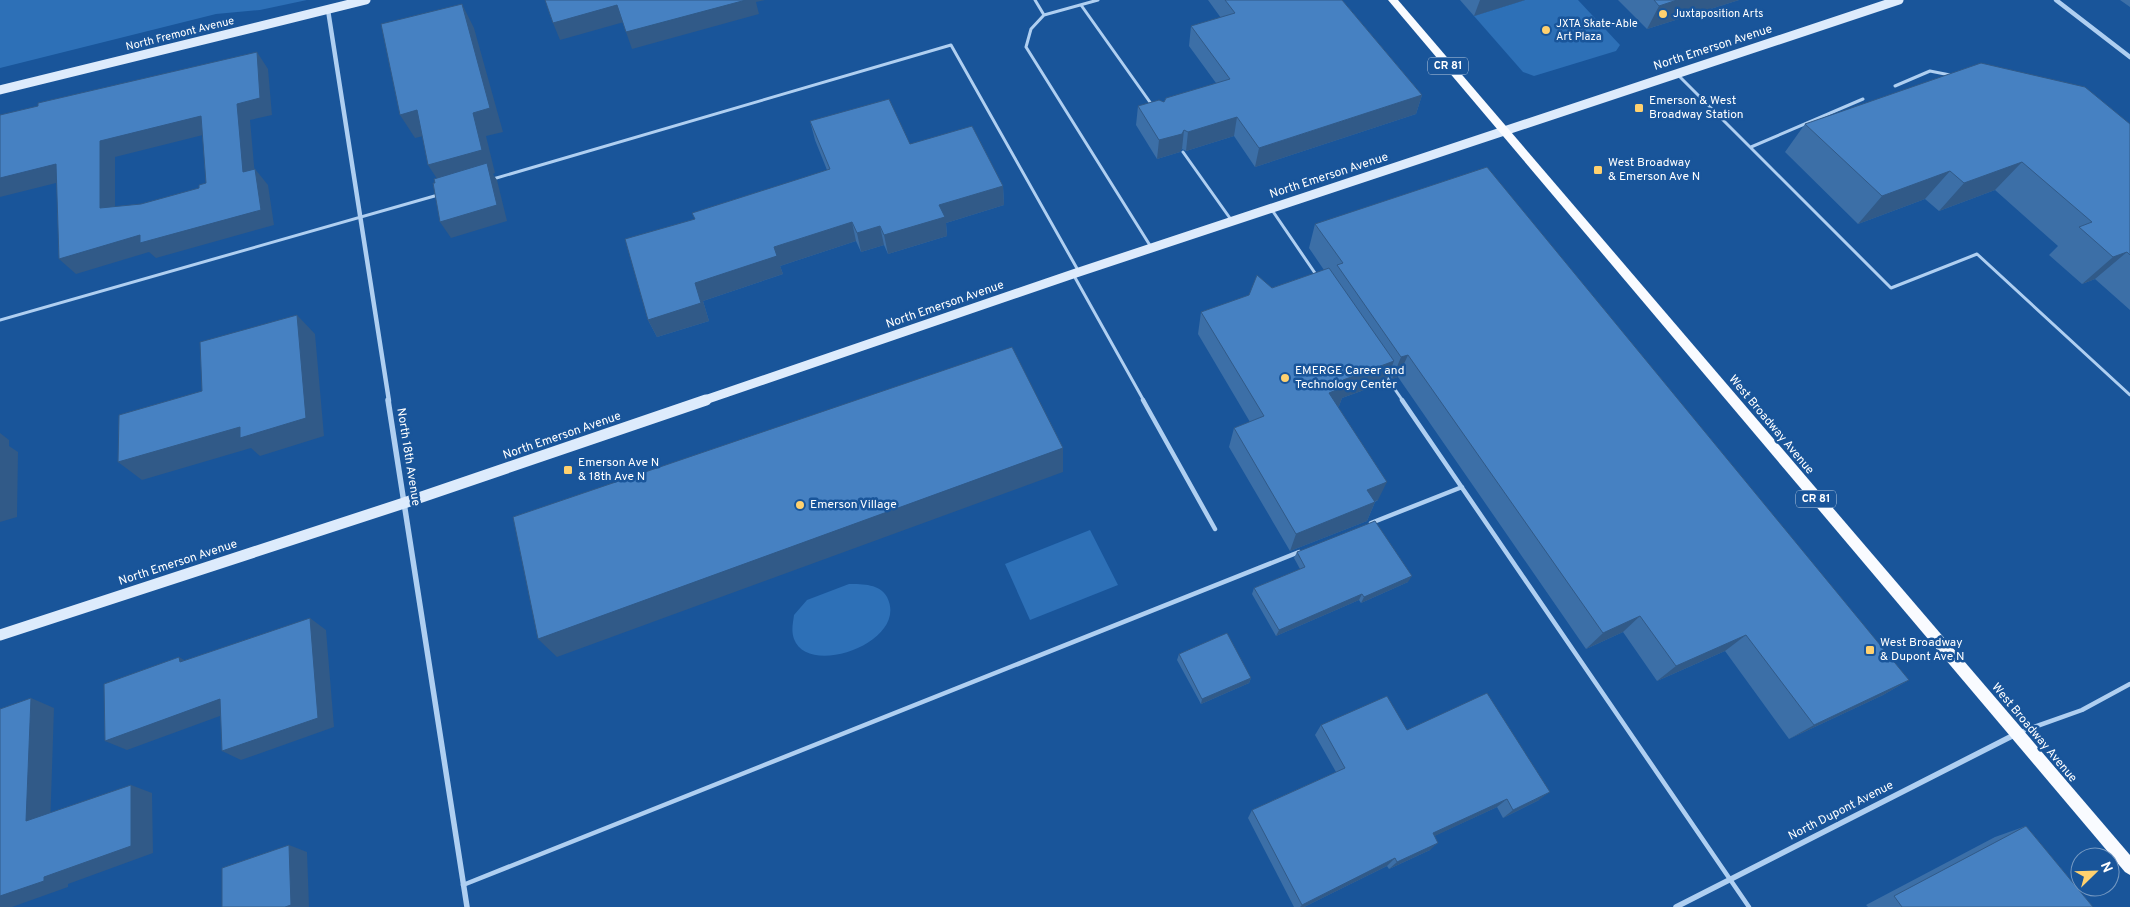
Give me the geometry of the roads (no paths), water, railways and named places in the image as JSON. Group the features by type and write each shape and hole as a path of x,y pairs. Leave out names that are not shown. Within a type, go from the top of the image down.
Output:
{"main road":[{"name":"West Broadway Avenue","path":"1392,0 2130,867"}],"street":[{"name":"North Fremont Avenue","path":"0,90 366,0"},
{"name":"North Emerson Avenue","path":"0,635 404,502 1076,273 1899,0"},
{"path":"2056,0 2130,58"},
{"name":"North 18th Avenue","path":"328,10 466,907"},
{"name":"North Dupont Avenue","path":"1676,907 2016,734"}],"lane":[{"path":"1035,0 1044,15"},
{"path":"1098,0 1044,15 1033,23 1026,38 1026,47 1151,248"},
{"path":"1081,5 1155,110"},
{"path":"486,181 951,45 1215,529"},
{"path":"1894,86 1930,71 1957,77"},
{"path":"1676,74 1891,288 1977,254 2130,395"},
{"path":"1751,148 1863,99"},
{"path":"1183,152 1232,221"},
{"path":"0,320 439,195"},
{"path":"1271,208 1322,282"},
{"path":"1383,372 1749,907"},
{"path":"1369,524 1462,487"},
{"path":"463,885 1304,550"},
{"path":"2016,734 2082,710 2130,684"}],"place":[{"name":"Juxtaposition Arts","path":"1663,14"},
{"name":"JXTA Skate-Able Art Plaza","path":"1546,30"},
{"name":"Emerson & West Broadway Station","path":"1639,108"},
{"name":"West Broadway & Emerson Ave N","path":"1598,170"},
{"name":"EMERGE Career and Technology Center","path":"1285,378"},
{"name":"Emerson Ave N & 18th Ave N","path":"568,470"},
{"name":"Emerson Village","path":"800,505"},
{"name":"West Broadway & Dupont Ave N","path":"1870,650"}]}
